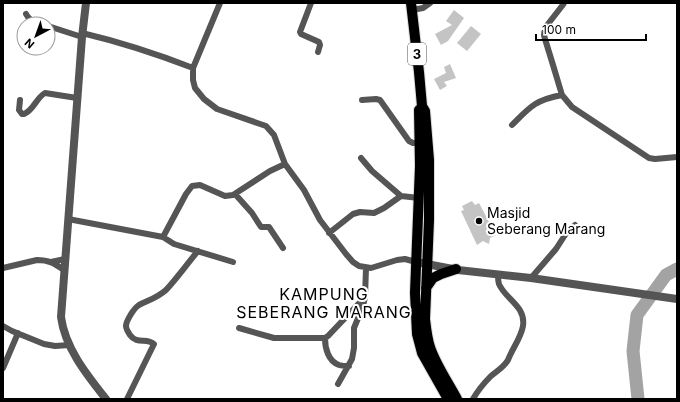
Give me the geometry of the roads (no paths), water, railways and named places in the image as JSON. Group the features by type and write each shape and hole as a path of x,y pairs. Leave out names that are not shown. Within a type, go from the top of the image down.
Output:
{"highway":[{"name":"3","path":"411,7 422,106 425,111 429,160 429,220 425,319 426,334 435,360 457,399"},
{"name":"3","path":"422,106 419,110 420,166 415,293 417,334 422,353 448,399"},
{"path":"426,288 433,278 456,270"}],"street":[{"path":"86,3 82,35 61,317 70,345 83,368 106,399"},
{"path":"220,3 193,68 195,88 204,99 217,109 268,128 277,141 285,164 304,190 320,220 346,254 359,266 371,268 405,259 427,265 456,270 531,278 677,299"},
{"path":"311,3 300,32 301,34 320,42 318,52"},
{"path":"411,7 423,8 430,3"},
{"path":"564,3 545,28 544,35 562,95 572,107 649,158 655,160 677,157"},
{"path":"56,28 131,47 193,68"},
{"path":"20,100 20,110 22,114 24,114 29,112 45,93 77,98"},
{"path":"512,126 536,103 548,98 562,95"},
{"path":"362,100 380,100 409,141 419,143"},
{"path":"361,158 372,171 401,196 418,198"},
{"path":"163,237 186,194 192,186 200,185 225,196 229,196 235,194 270,171 285,164"},
{"path":"235,194 252,213 261,227 269,227 272,230 282,248"},
{"path":"329,233 353,214 360,212 374,213 401,196"},
{"path":"68,219 163,237 174,244 233,262"},
{"path":"531,278 575,225"},
{"path":"127,399 154,344 151,341 136,340 130,336 126,326 127,322 139,306 165,291 198,251"},
{"path":"52,262 65,259"},
{"path":"3,268 37,260 46,260 64,270"},
{"path":"338,384 352,359 354,328 365,297 366,268"},
{"path":"473,399 482,385 506,364 523,325 521,314 517,305 498,283 498,275"},
{"path":"238,328 274,338 325,338 365,297"},
{"path":"3,326 51,346 70,345"},
{"path":"3,368 18,333"},
{"path":"325,338 327,351 330,358 339,365 349,366"}],"waterway":[{"path":"638,399 633,351 637,315 666,275 677,269"}],"place":[{"name":"Masjid Seberang Marang","path":"479,221"}],"district":[{"name":"KAMPUNG SEBERANG MARANG","path":"324,303"}]}
